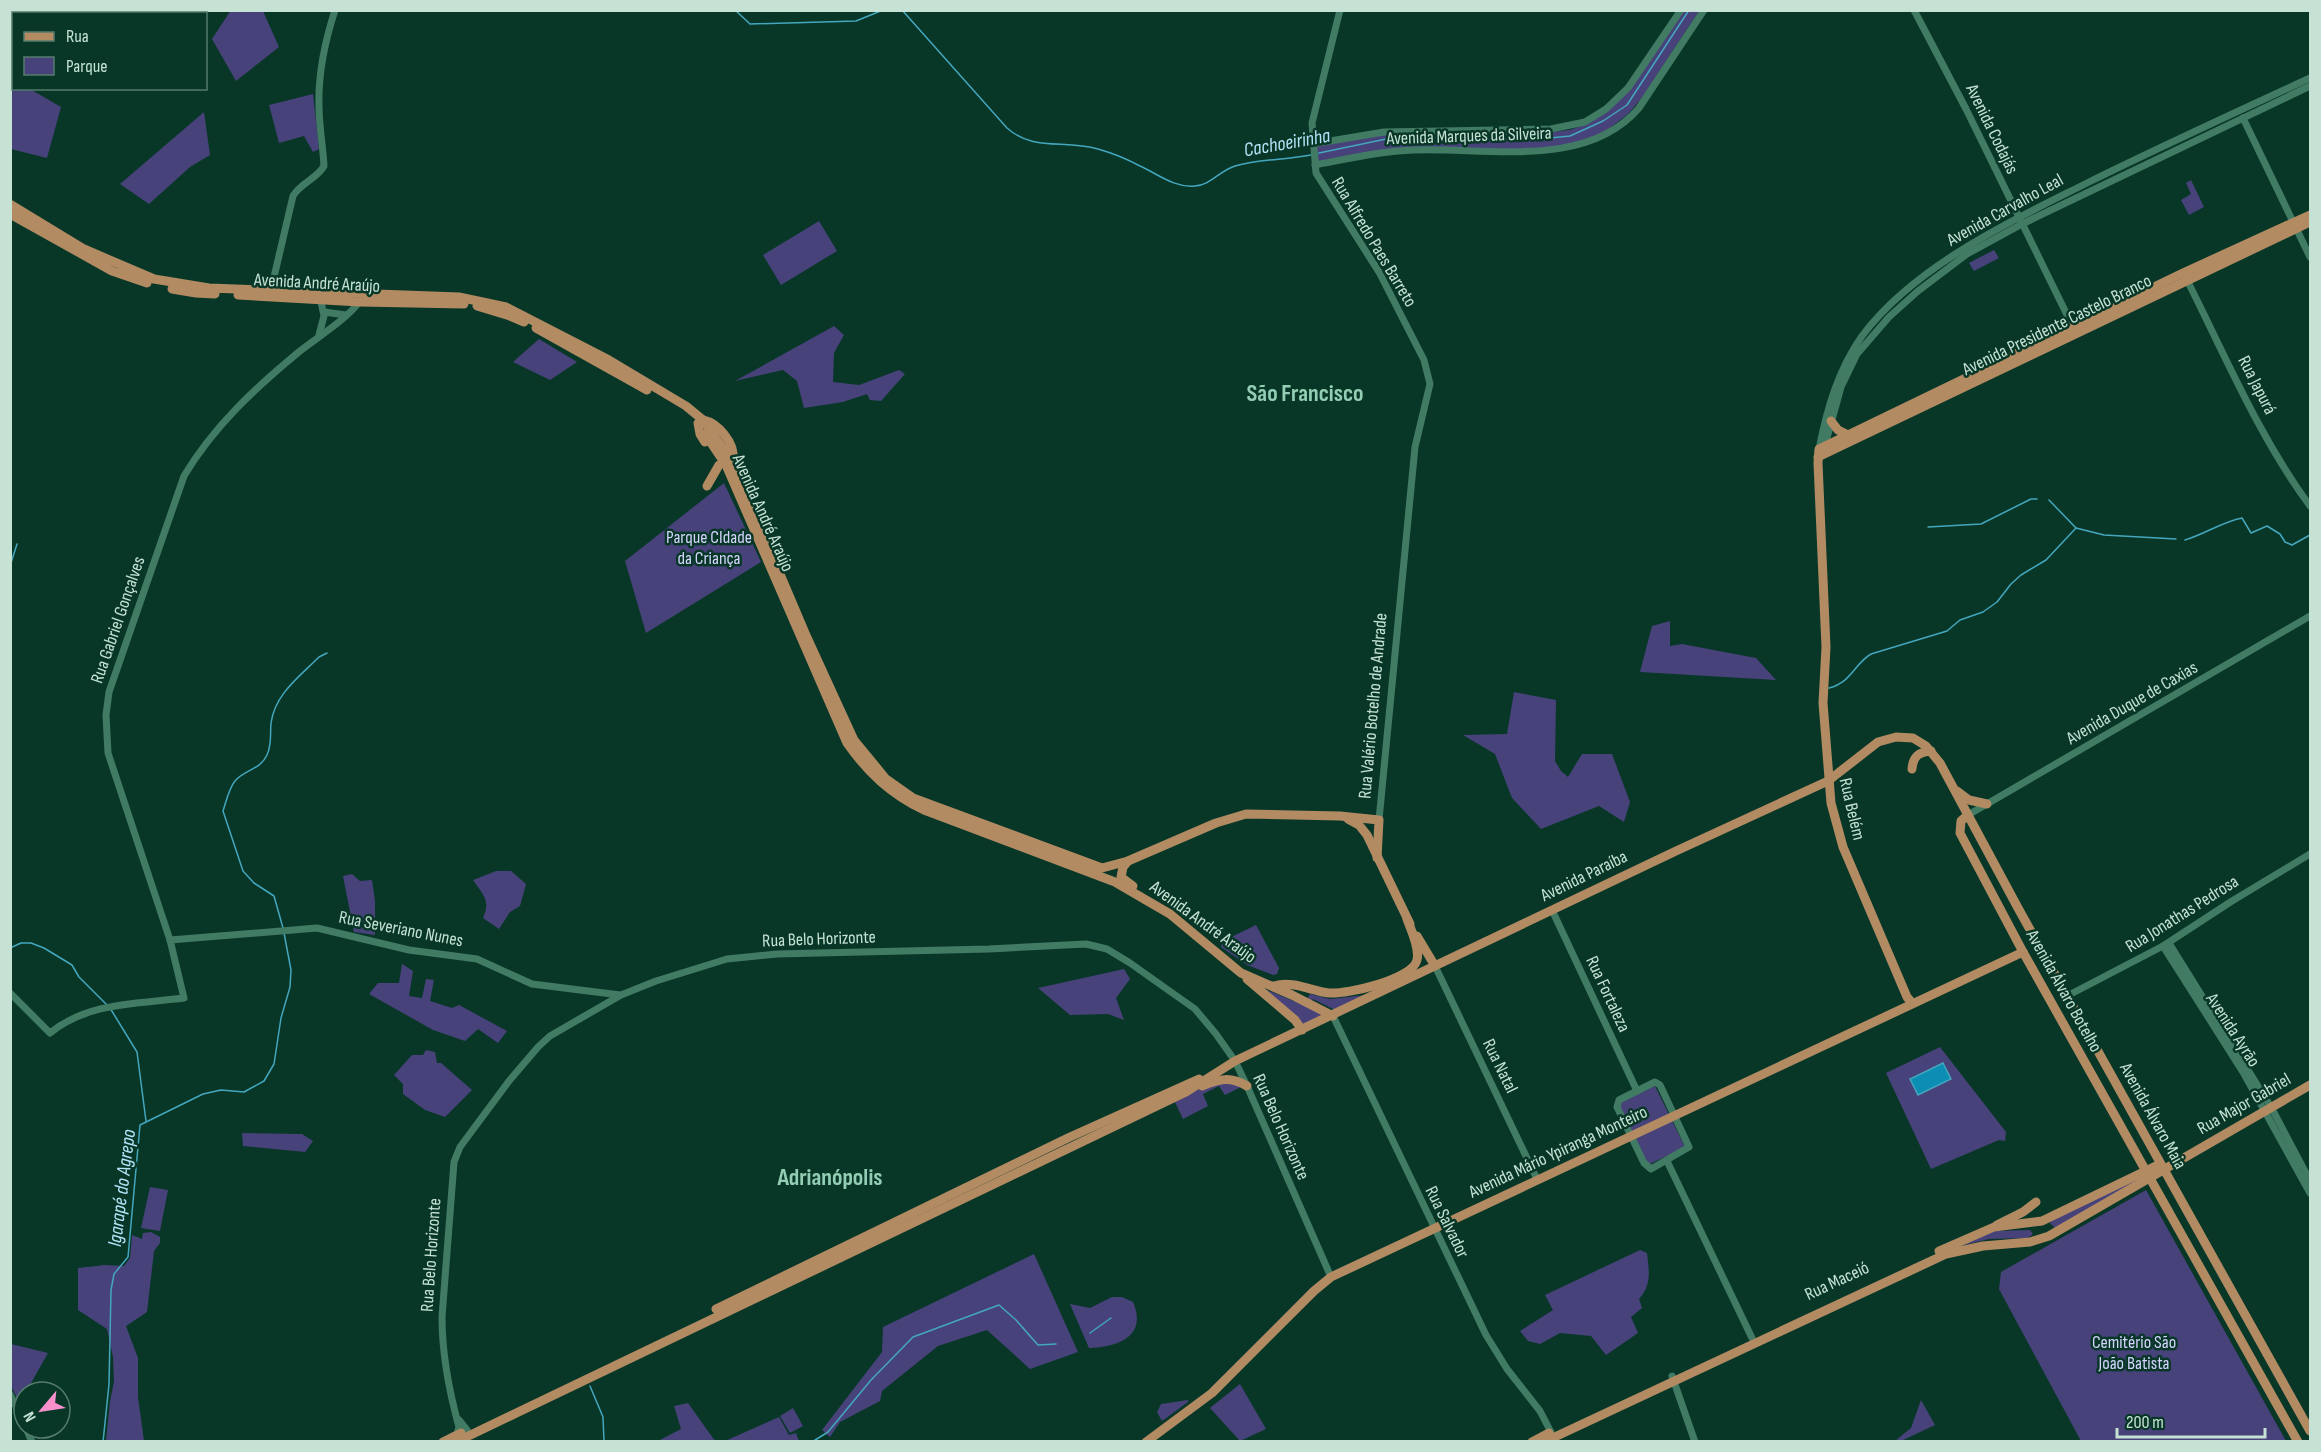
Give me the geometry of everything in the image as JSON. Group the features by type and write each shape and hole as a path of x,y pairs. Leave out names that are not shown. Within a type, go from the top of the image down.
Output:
{"main road":[{"name":"Avenida André Araújo","path":"10,204 84,249 154,279 209,288 270,293"},
{"name":"Avenida André Araújo","path":"10,214 112,271 134,279 196,293 320,295 457,303 486,308 510,316 664,398 700,422 725,464 854,740 875,768 898,789 913,798 1096,867 1109,867 1128,861"},
{"name":"Avenida Presidente Castelo Branco","path":"2295,226 2310,215"},
{"name":"Avenida Presidente Castelo Branco","path":"2021,356 2073,327 2295,226 2310,222"},
{"name":"Avenida Presidente Castelo Branco","path":"1821,455 1848,437 1914,408 2185,277"},
{"path":"1831,421 1848,437"},
{"path":"700,422 714,423 731,447 733,456 707,486"},
{"name":"Rua Belém","path":"1821,455 1826,647 1823,703 1828,781 1834,819 1843,846 1911,1003"},
{"name":"Avenida André Araújo","path":"725,464 847,743 870,774 894,794 924,810 1115,882 1163,909 1241,973 1274,986 1333,1016"},
{"path":"718,477 730,476"},
{"name":"Avenida Paraíba","path":"1213,1074 1235,1061 1828,781 1878,742 1905,737 1919,741 1931,750"},
{"path":"1912,769 1914,758 1918,754 1931,750 1968,815"},
{"path":"1954,788 1969,800 1988,804"},
{"path":"1163,909 1121,877 1123,867 1128,861 1219,822 1246,814 1340,816 1379,820"},
{"name":"Avenida Álvaro Botelho","path":"1968,815 1961,822 1960,833 2023,952 2298,1442"},
{"name":"Avenida Álvaro Maia","path":"1968,815 2310,1431"},
{"path":"1340,816 1354,821 1363,829 1377,858"},
{"name":"Rua Valério Botelho de Andrade","path":"1379,820 1377,858 1407,919 1435,966"},
{"path":"1274,986 1293,984 1323,992 1350,992 1369,988 1404,972 1414,966 1418,957 1407,919"},
{"name":"Avenida Mário Ypiranga Monteiro","path":"1146,1442 1205,1399 1331,1277 2023,952"},
{"path":"1241,973 1295,1020 1302,1030"},
{"path":"1186,1092 1213,1074"},
{"path":"457,1438 467,1430 1070,1137 1191,1081 1213,1074"},
{"path":"443,1442 457,1438 1034,1167 1186,1092 1226,1078 1236,1079 1247,1086"},
{"name":"Rua Major Gabriel","path":"2162,1167 2310,1085"},
{"name":"Rua Maceió","path":"1673,1378 1946,1254 1983,1246 2030,1242 2049,1236 2162,1167"},
{"name":"Rua Maceió","path":"1544,1442 1752,1338 1994,1227 2042,1221 2147,1175"},
{"path":"1994,1227 2023,1212 2036,1202"},
{"path":"2026,1224 2037,1232 2036,1237 2030,1242"},
{"name":"Rua Maceió","path":"1532,1442 1554,1437"}],"street":[{"path":"270,293 293,196 303,183 321,173 324,166 318,108 319,87 323,58 335,10"},
{"name":"Rua Alfredo Paes Barreto","path":"1340,10 1312,123 1316,173 1379,272 1424,360 1430,388 1417,436"},
{"name":"Avenida Marques da Silveira","path":"1313,147 1384,132 1551,129 1585,122 1606,109 1628,88 1681,10"},
{"name":"Avenida Marques da Silveira","path":"1315,164 1413,150 1537,151 1574,147 1600,138 1615,130 1639,108 1704,10"},
{"name":"Avenida Codajás","path":"1914,10 2073,327"},
{"name":"Avenida Carvalho Leal","path":"1821,455 1849,367 1868,340 1918,291 1967,254 2020,221 2310,78"},
{"name":"Avenida Carvalho Leal","path":"1821,455 1836,386 1845,364 1863,334 1912,286 1963,248 2310,86"},
{"path":"2243,118 2310,256"},
{"name":"Rua Japurá","path":"2185,277 2282,465 2310,506"},
{"path":"319,335 324,312 320,295"},
{"name":"Rua Gabriel Gonçalves","path":"10,993 50,1033 65,1021 109,1006 184,998 170,940 111,763 106,732 109,692 149,586 184,476 198,453 213,433 254,390 346,315 360,298"},
{"path":"324,312 346,315"},
{"name":"Rua Valério Botelho de Andrade","path":"1379,820 1417,436"},
{"name":"Avenida Duque de Caxias","path":"1968,815 2310,616"},
{"name":"Rua Jonathas Pedrosa","path":"2067,996 2166,944 2310,854"},
{"name":"Rua Fortaleza","path":"1552,910 1637,1091"},
{"name":"Rua Severiano Nunes","path":"170,940 317,928 409,950 467,957 532,984 621,995"},
{"name":"Rua Belo Horizonte","path":"457,1438 459,1427 442,1340 454,1162 460,1147 509,1081 550,1036 621,995 656,981 727,959 752,956 1086,944 1107,950 1130,963 1190,1005 1204,1018 1235,1061 1331,1277"},
{"name":"Avenida Ayrão","path":"2166,944 2246,1071 2310,1181"},
{"name":"Rua Natal","path":"1435,966 1537,1179"},
{"name":"Rua Salvador","path":"1333,1016 1486,1335 1507,1369 1540,1411 1554,1437"},
{"path":"1655,1082 1658,1083 1675,1116 1689,1148 1651,1168 1646,1166 1617,1104 1619,1100 1655,1082"},
{"name":"Avenida Ayrão","path":"2269,1109 2310,1193"},
{"path":"1667,1161 1752,1338"},
{"path":"1673,1378 1695,1442"},
{"name":"Rua Belo Horizonte","path":"455,1412 467,1430"}],"green space":[{"path":"231,10 263,11 279,47 236,81 212,39"},
{"path":"1680,11 1699,11 1641,99 1628,114 1602,134 1573,145 1527,149 1396,148 1316,162 1314,147 1393,133 1544,133 1569,130 1585,125 1610,109"},
{"path":"10,77 12,90 32,90 61,107 47,158 11,149"},
{"path":"313,94 319,149 313,152 304,136 279,143 269,105"},
{"path":"204,112 210,155 190,167 149,204 120,184"},
{"path":"2191,180 2204,207 2189,215 2181,200 2191,194 2186,183"},
{"path":"819,221 837,251 781,285 763,255"},
{"path":"1994,250 1999,258 1974,271 1969,263"},
{"path":"834,326 844,335 834,353 833,382 859,385 899,370 905,374 881,401 870,400 867,394 843,402 804,408 797,381 783,370 735,381"},
{"path":"539,339 577,362 550,380 513,362"},
{"name":"Parque CIdade da Criança","path":"724,483 761,562 646,633 625,561"},
{"path":"1670,621 1670,646 1682,644 1756,658 1776,680 1640,672 1652,626"},
{"path":"1514,692 1556,700 1555,761 1568,777 1582,754 1612,754 1630,802 1624,822 1599,806 1541,829 1512,798 1495,754 1463,735 1507,734"},
{"path":"496,871 511,871 526,884 520,906 510,912 499,929 483,918 486,902 473,880"},
{"path":"352,874 360,881 372,880 375,901 375,935 354,932 343,876"},
{"path":"1256,925 1279,968 1277,974 1273,975 1247,965 1221,947 1223,941"},
{"path":"402,964 413,971 409,996 422,998 426,979 434,980 430,1001 452,1008 459,1005 507,1031 498,1043 478,1029 465,1041 433,1030 369,994 378,983 399,983"},
{"path":"1124,969 1130,979 1116,998 1124,1020 1108,1014 1070,1015 1038,988"},
{"path":"1262,988 1303,1005 1310,994 1330,999 1366,995 1335,1010 1313,999 1307,1006 1322,1015 1306,1026"},
{"path":"1940,1047 2006,1132 2005,1141 1999,1140 1931,1169 1886,1073"},
{"path":"426,1050 435,1052 437,1063 441,1063 472,1090 445,1117 425,1110 403,1094 403,1084 394,1075 412,1055 423,1055"},
{"path":"1224,1079 1241,1087 1225,1095 1219,1086 1203,1094 1208,1106 1183,1119 1174,1100"},
{"path":"1655,1086 1685,1147 1648,1165 1618,1104"},
{"path":"242,1133 302,1134 313,1141 305,1152 243,1146"},
{"path":"2144,1175 2146,1177 2055,1228 2050,1223 2051,1221"},
{"path":"150,1187 168,1190 160,1231 141,1228"},
{"name":"Cemitério São João Batista","path":"2146,1190 2286,1441 2081,1441 1999,1289 2001,1272"},
{"path":"2030,1230 2033,1234 2028,1238 1989,1239 1948,1249 1995,1231"},
{"path":"151,1232 160,1237 160,1243 154,1251 147,1312 126,1326 138,1358 138,1397 144,1441 106,1441 114,1381 113,1357 107,1329 78,1310 78,1268 105,1265 124,1266 130,1258 132,1235 142,1239 143,1233"},
{"path":"1640,1250 1647,1253 1649,1271 1648,1283 1639,1299 1642,1308 1631,1317 1638,1333 1606,1355 1591,1336 1560,1333 1540,1344 1528,1341 1520,1331 1553,1310 1545,1295"},
{"path":"1034,1254 1078,1352 1030,1369 987,1330 938,1346 882,1391 880,1401 840,1422 830,1437 822,1430 882,1352 883,1327"},
{"path":"1112,1297 1122,1297 1133,1302 1137,1314 1133,1332 1119,1342 1089,1348 1070,1304 1090,1308"},
{"path":"11,1344 48,1353 33,1380 12,1380 12,1388"},
{"path":"1240,1384 1266,1429 1240,1441 1210,1408"},
{"path":"1188,1400 1162,1421 1157,1412 1161,1404"},
{"path":"1921,1400 1935,1425 1901,1441 1895,1441 1911,1428"},
{"path":"688,1403 715,1441 658,1441 681,1429 674,1406"},
{"path":"793,1408 803,1426 790,1433 780,1416"},
{"path":"779,1417 789,1435 796,1433 799,1441 725,1441"}],"water":[{"path":"1943,1063 1951,1079 1918,1095 1910,1079"}],"waterway":[{"name":"Cachoeirinha","path":"735,10 750,24 856,21 883,10"},
{"name":"Cachoeirinha","path":"902,10 1007,128 1028,140 1098,149 1125,159 1173,183 1187,186 1206,183 1235,166 1311,155"},
{"name":"Cachoeirinha","path":"1319,153 1391,138 1540,139 1570,136 1603,121 1627,105 1689,10"},
{"path":"1928,527 1981,524 2031,499 2037,499"},
{"path":"2049,500 2076,528 2104,535 2176,539"},
{"path":"2185,540 2242,518 2251,533 2267,526 2280,534 2285,542 2292,545 2310,535"},
{"path":"1829,688 1843,682 1871,654 1947,631 1960,620 1983,612 1997,602 2021,575 2046,560 2076,528"},
{"path":"10,566 17,544"},
{"name":"Igarapé do Agrepo","path":"283,928 274,896 254,883 243,871 223,811 229,791 235,781 260,764 267,755 271,723 277,703 296,679 319,657 327,653"},
{"name":"Igarapé do Agrepo","path":"103,1442 109,1384 111,1290 114,1274 128,1257 140,1125 203,1094 221,1090 244,1092 264,1081 274,1064 281,1018 290,987 291,970 284,933"},
{"path":"10,948 21,943 31,943 44,948 72,965 79,977 107,1005"},
{"path":"110,1008 137,1052 146,1121"},
{"path":"812,1442 828,1432 871,1380 913,1337 999,1305 1038,1345 1056,1344"},
{"path":"1090,1333 1111,1318"},
{"path":"590,1386 603,1417 604,1442"}],"district":[{"name":"São Francisco","path":"1305,393"},
{"name":"Adrianópolis","path":"830,1177"}]}
